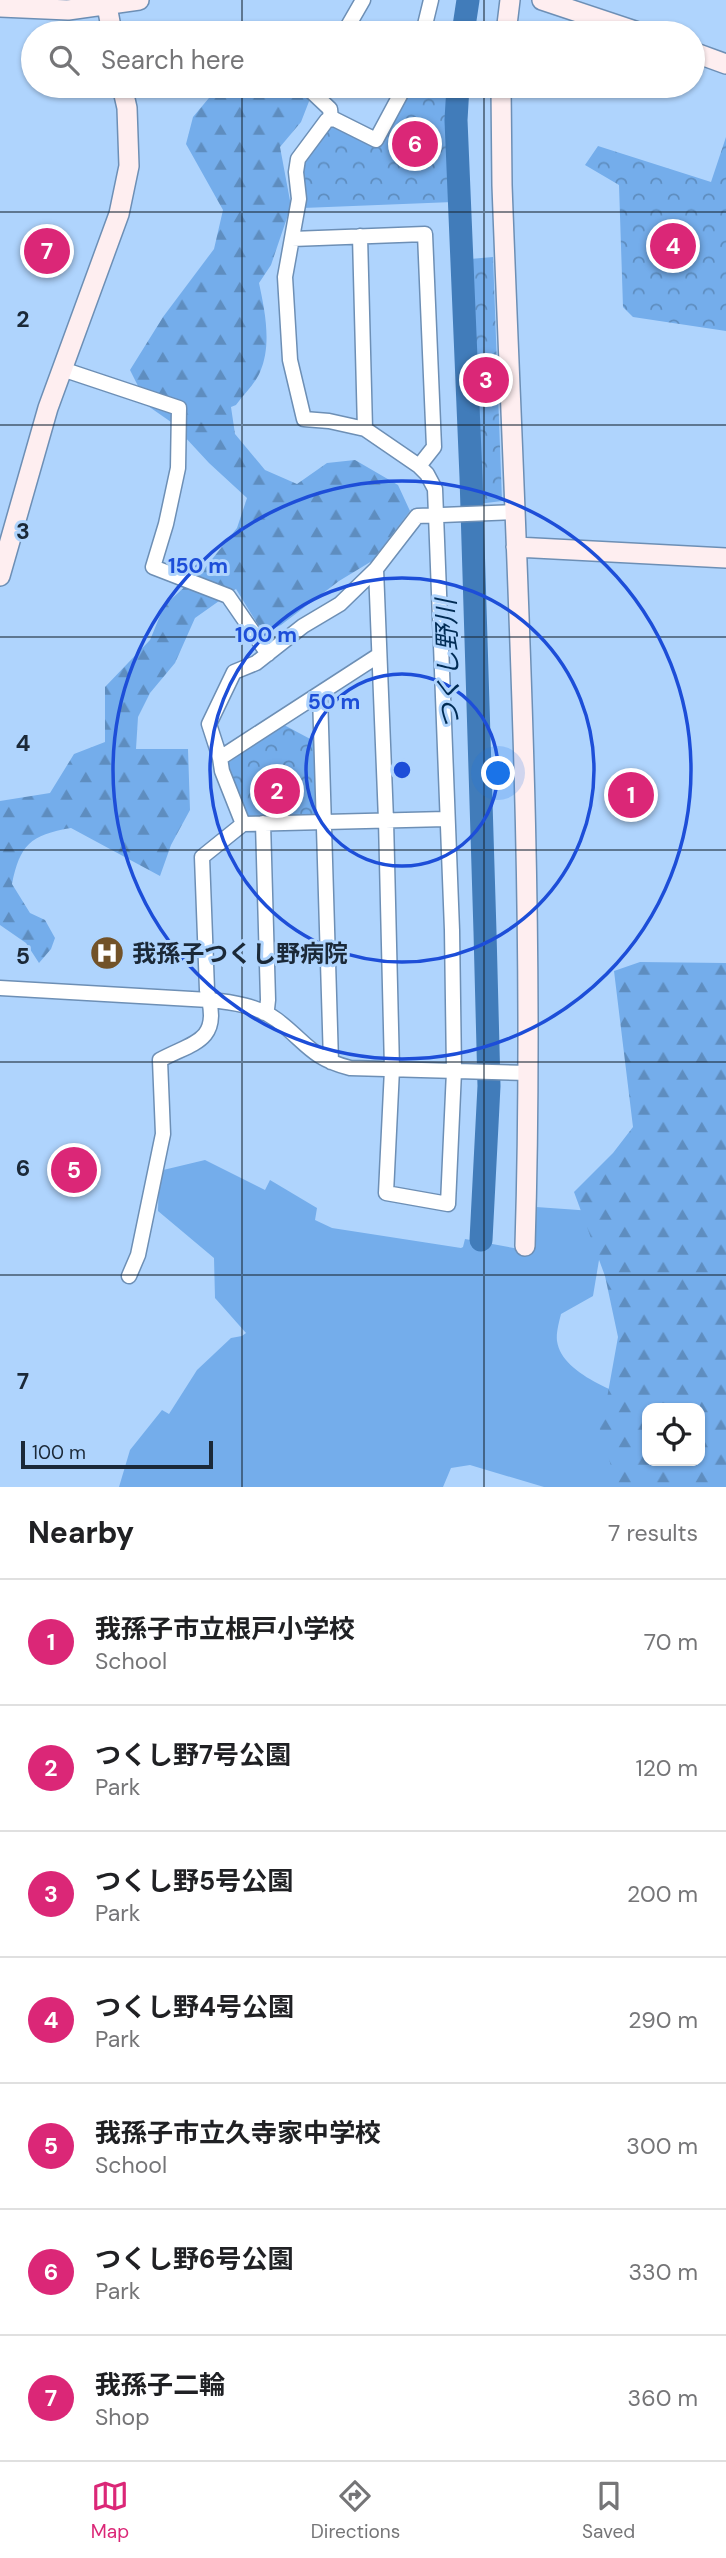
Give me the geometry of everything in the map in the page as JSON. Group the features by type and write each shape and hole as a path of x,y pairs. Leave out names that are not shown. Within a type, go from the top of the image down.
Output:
{"street":[{"path":"0,7 68,10 139,0"},
{"path":"351,21 363,0"},
{"path":"426,21 431,0"},
{"path":"507,21 510,0"},
{"path":"542,0 604,21"},
{"path":"107,3 110,21"},
{"path":"705,56 726,64"},
{"path":"0,576 48,408 88,304 121,202 129,166 125,98"},
{"path":"318,98 330,109 331,119"},
{"path":"331,119 376,140 399,98"},
{"path":"501,98 529,934 525,1246"},
{"path":"331,119 327,120 298,159 296,172 299,199 285,277 290,360 304,419 365,429 419,466 435,489 452,930 454,1071 448,1204 386,1194 392,1069 376,569"},
{"path":"292,239 425,234 434,447 419,466"},
{"path":"360,236 365,429"},
{"path":"62,369 179,408 178,468 153,567 228,596 268,654"},
{"path":"243,824 222,771 209,724 234,672 256,663 303,626 340,604 376,569 418,516 514,512"},
{"path":"516,547 726,558"},
{"path":"220,758 379,655"},
{"path":"320,694 331,1062"},
{"path":"129,1276 138,1255 163,1134 160,1060 207,1035 212,1026 206,990 202,857 243,824 446,819"},
{"path":"263,823 268,1000 264,1013"},
{"path":"0,988 209,1000 244,1005 276,1019 314,1054 350,1068 529,1073"}],"green space":[{"path":"209,98 310,98 301,122 280,147 291,206 271,265 259,283 265,316 266,351 255,381 236,405 231,407 235,434 265,470 297,484 327,463 355,460 398,485 410,511 372,561 339,581 281,625 263,633 236,589 195,618 175,663 150,693 138,717 136,749 188,749 190,810 171,845 160,876 71,828 46,834 29,844 19,860 12,884 30,913 45,920 55,938 51,949 39,963 26,943 0,925 0,801 50,793 74,754 105,742 105,687 150,640 164,606 205,568 237,528 247,498 209,463 171,422 148,406 130,370 163,317 214,249 223,210 186,144 193,117"},
{"path":"405,98 452,98 450,140 453,202 303,208 303,161 329,126 335,125 378,148"},
{"path":"726,137 726,331 633,317 623,307 619,185 585,165 598,146 711,182"},
{"path":"493,257 502,501 478,504 470,259"},
{"path":"284,725 314,741 317,814 313,818 253,820 247,816 227,768 229,762"},
{"path":"640,962 726,963 726,1487 610,1487 612,1469 596,1417 607,1398 618,1337 605,1276 574,1192 613,1153 633,1127 614,971"},
{"path":"205,1160 265,1190 270,1180 317,1208 315,1220 332,1228 461,1248 465,1239 530,1251 536,1232 536,1207 607,1212 593,1296 561,1314 557,1341 562,1354 583,1375 644,1403 642,1403 642,1466 698,1466 697,1470 642,1487 544,1487 470,1465 451,1468 443,1487 119,1487 130,1450 162,1410 169,1414 197,1370 231,1338 246,1333 215,1298 214,1258 158,1211 159,1171"}],"waterway":[{"name":"つくし野川","path":"465,21 468,0"},
{"name":"つくし野川","path":"457,98 489,1086 481,1240"}],"place":[{"name":"つくし野6号公園","path":"415,144"},
{"name":"つくし野4号公園","path":"673,246"},
{"name":"我孫子二輪","path":"47,251"},
{"name":"つくし野5号公園","path":"486,380"},
{"name":"つくし野7号公園","path":"277,791"},
{"name":"我孫子市立根戸小学校","path":"631,795"},
{"name":"我孫子つくし野病院","path":"107,953"},
{"name":"我孫子市立久寺家中学校","path":"74,1170"}]}
